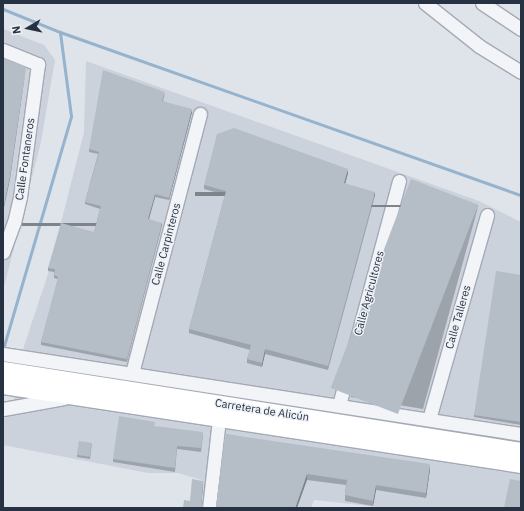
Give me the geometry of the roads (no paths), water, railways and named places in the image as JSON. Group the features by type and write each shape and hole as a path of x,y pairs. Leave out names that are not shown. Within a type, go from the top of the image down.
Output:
{"main road":[{"name":"Carretera de Alicún","path":"6,378 78,396 219,419 521,464"},
{"name":"Carretera de Alicún","path":"6,378 521,451"}],"street":[{"path":"425,3 479,46 521,72"},
{"path":"482,3 521,29"},
{"name":"Calle Fontaneros","path":"3,50 38,64 20,197 14,222 3,252"},
{"name":"Calle Carpinteros","path":"132,374 200,114"},
{"name":"Calle Agricultores","path":"339,405 399,181"},
{"name":"Calle Talleres","path":"428,419 487,215"},
{"path":"3,354 521,434"},
{"path":"3,409 30,402 78,396"},
{"path":"209,508 219,419"}],"waterway":[{"path":"3,9 60,32 521,195"},
{"path":"3,349 71,116 60,32"}]}
